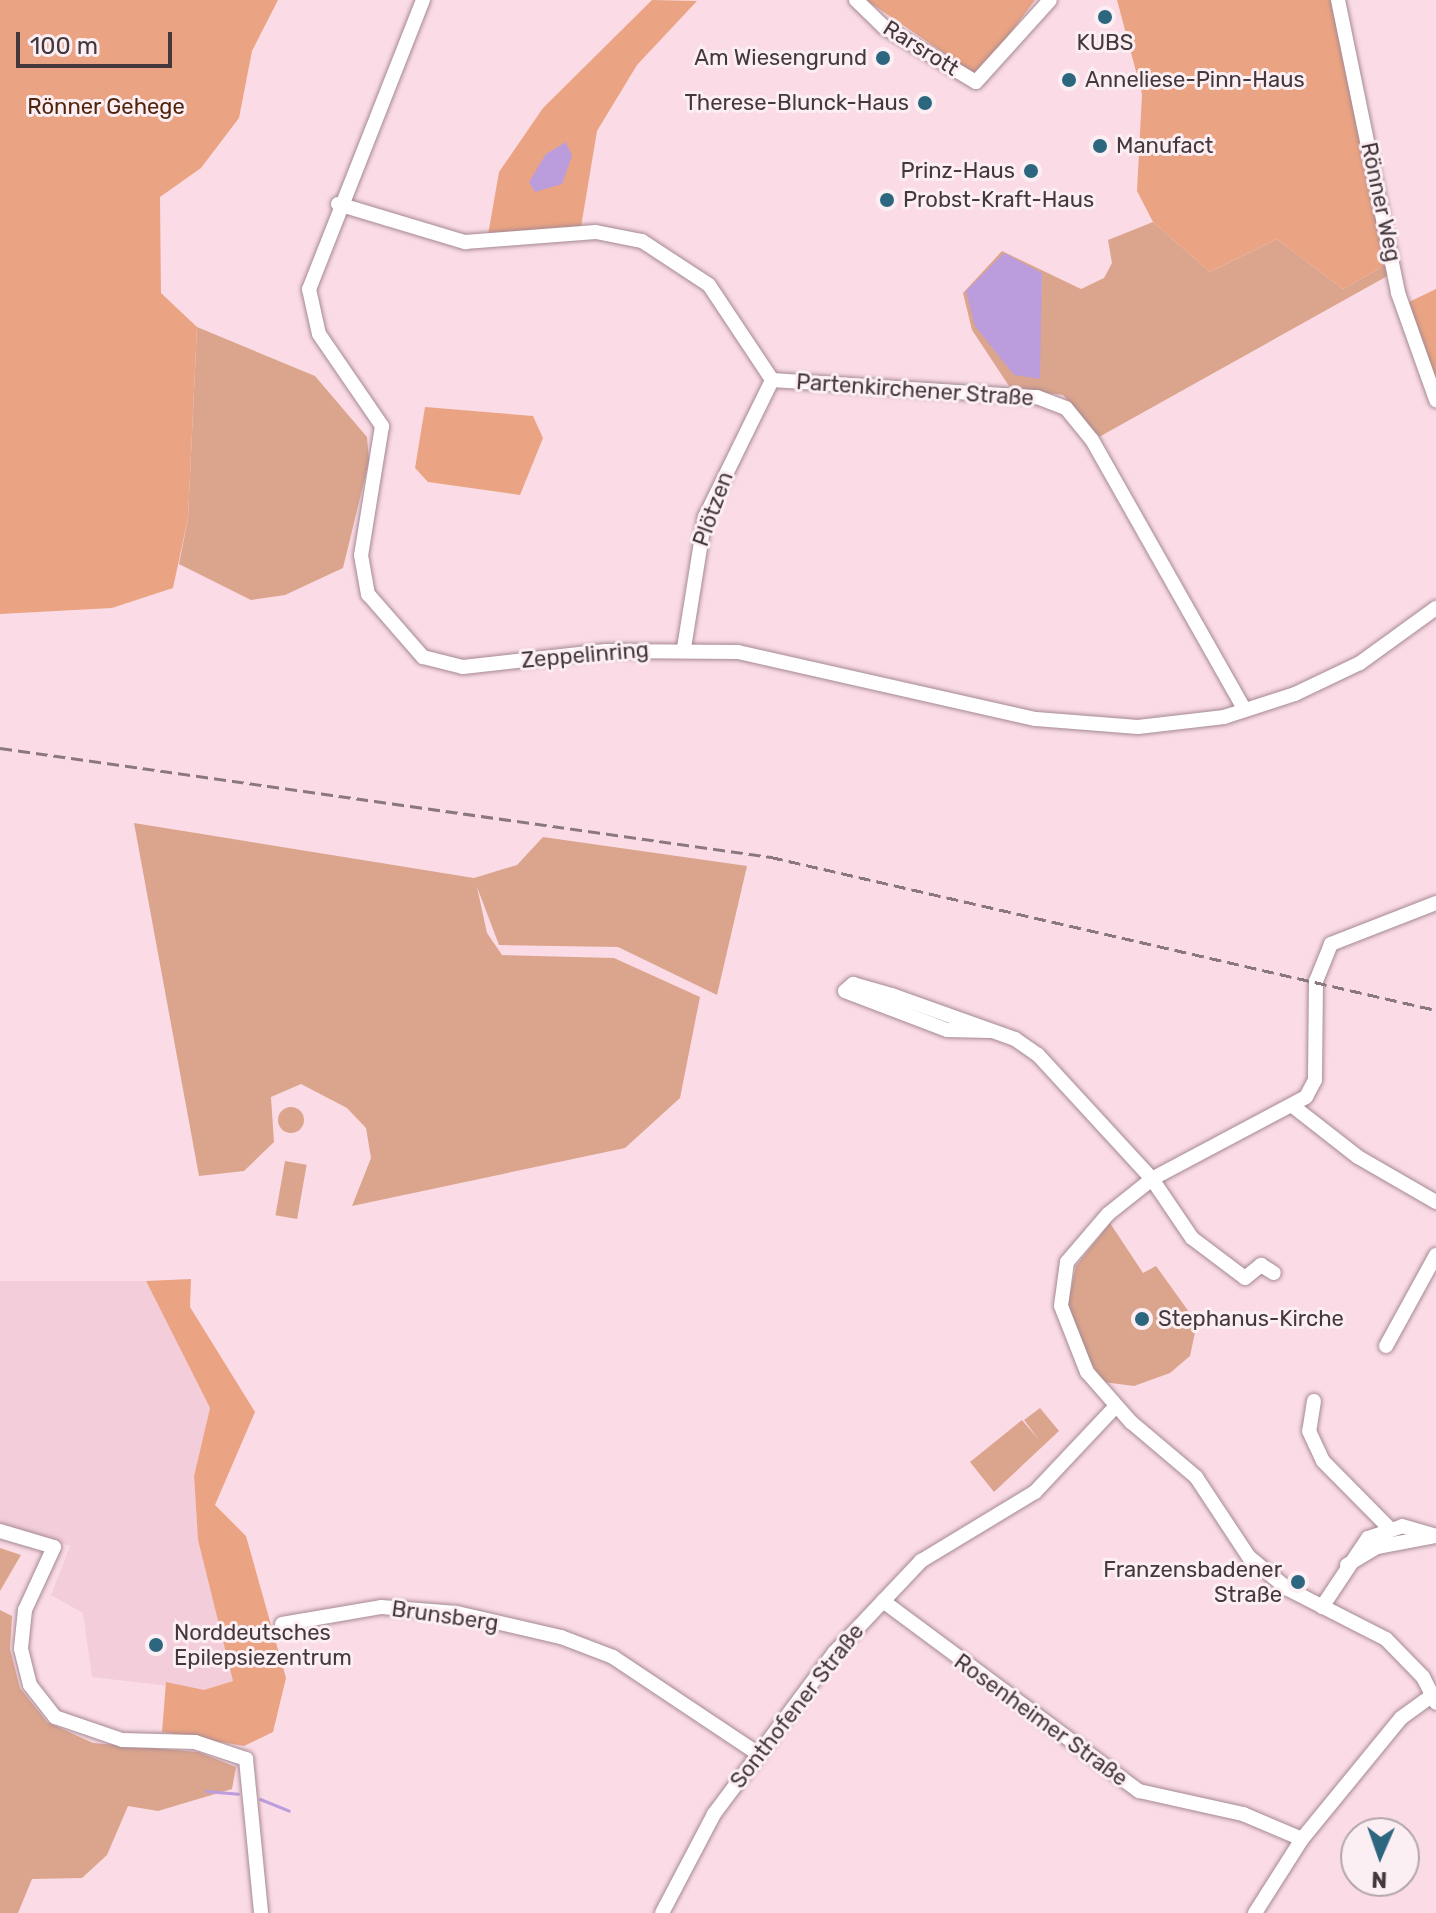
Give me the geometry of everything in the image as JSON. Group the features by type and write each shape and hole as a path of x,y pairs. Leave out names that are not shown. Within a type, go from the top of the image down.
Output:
{"street":[{"name":"Zeppelinring","path":"423,0 313,264 310,305 319,334 382,426 361,555 368,594 386,622 423,657 463,667 684,648 804,663 1062,724 1169,726 1245,710 1339,674 1436,608"},
{"name":"Rarsrott","path":"856,0 884,27 976,82 1050,0"},
{"name":"Rönner Weg","path":"1338,0 1398,293 1436,400"},
{"name":"Partenkirchener Straße","path":"338,204 465,242 596,232 642,241 709,285 772,380 1037,397 1066,408 1092,440 1245,710"},
{"name":"Plötzen","path":"684,648 705,517 772,380"},
{"path":"1255,1913 1302,1839 1401,1718 1434,1699 1386,1639 1322,1607 1259,1566 1196,1477 1116,1406 1076,1355 1061,1285 1087,1234 1152,1179 1294,1107 1315,1080 1316,981 1343,934 1436,903"},
{"path":"991,1031 947,1030 845,991 862,986 991,1031 1038,1055 1068,1081 1152,1179 1192,1238 1245,1278 1261,1265 1274,1273"},
{"path":"1294,1107 1358,1157 1436,1202"},
{"path":"1386,1346 1436,1255"},
{"path":"1314,1401 1309,1431 1323,1461 1389,1528"},
{"name":"Sonthofener Straße","path":"662,1913 681,1866 757,1753 883,1601 921,1561 1035,1492 1116,1406"},
{"path":"1322,1607 1360,1544 1389,1528 1411,1526 1436,1536"},
{"path":"0,1531 54,1547 25,1610 21,1649 30,1685 55,1717 110,1737 195,1742 246,1759 261,1913"},
{"path":"1347,1565 1377,1547 1436,1536"},
{"name":"Rosenheimer Straße","path":"883,1601 1139,1791 1243,1814 1302,1839"},
{"name":"Brunsberg","path":"282,1624 381,1607 457,1613 561,1637 613,1657 757,1753"}],"shaded area":[{"path":"566,142 572,156 562,184 535,192 529,182 546,154"},
{"path":"1153,222 1210,272 1277,239 1343,289 1389,263 1391,274 1099,437 1063,395 1011,389 972,330 963,293 1002,251 1081,289 1104,278 1112,263 1108,240","holes":["1042,273 1040,316 1014,375 1002,357"]},
{"path":"1004,253 1042,273 1040,379 1014,375 975,326 966,291"},
{"path":"197,327 315,376 367,437 369,461 343,568 285,595 251,600 179,564 188,518"},
{"path":"134,823 474,878 517,865 543,837 747,866 717,995 618,947 499,945 477,887 487,933 502,955 614,958 700,997 680,1098 625,1148 352,1206 371,1158 366,1128 347,1108 301,1084 271,1097 274,1142 244,1171 199,1176"},
{"path":"291,1107 300,1111 304,1120 300,1129 291,1133 282,1129 278,1120 282,1111"},
{"path":"285,1161 307,1165 297,1219 275,1215"},
{"path":"1110,1223 1143,1273 1156,1266 1197,1323 1190,1356 1170,1373 1134,1386 1103,1382 1085,1354 1068,1303 1076,1266"},
{"path":"0,1281 146,1281 210,1408 194,1476 198,1540 234,1682 204,1690 92,1677 83,1613 51,1595 70,1546 0,1525"},
{"path":"1040,1408 1059,1431 994,1492 970,1462 1022,1420 1039,1440 1024,1420"},
{"path":"0,1548 21,1555 0,1591"},
{"path":"0,1610 12,1616 10,1649 20,1688 47,1722 93,1743 198,1752 236,1767 232,1789 158,1811 128,1806 107,1855 82,1878 32,1879 18,1913 0,1913"}],"green space":[{"name":"Rönner Gehege","path":"0,0 278,0 252,51 239,118 201,168 160,197 161,293 197,327 188,518 173,588 112,608 0,614"},
{"path":"652,0 697,1 637,65 597,131 581,227 488,235 499,172 543,108"},
{"path":"866,0 1035,0 978,76"},
{"path":"1117,0 1331,0 1389,263 1343,289 1277,239 1210,272 1153,222 1137,191 1142,94"},
{"path":"1436,289 1436,385 1409,302"},
{"path":"425,407 533,416 543,438 520,495 428,482 415,468"},
{"path":"191,1279 190,1307 255,1412 215,1505 246,1536 286,1678 273,1732 244,1746 162,1732 166,1682 204,1690 233,1681 198,1540 194,1476 210,1408 146,1281"}],"waterway":[{"path":"206,1791 238,1794"},
{"path":"260,1799 289,1811"}],"railway":[{"path":"0,748 771,857 1436,1010"}],"place":[{"name":"KUBS","path":"1105,17"},
{"name":"Am Wiesengrund","path":"883,58"},
{"name":"Anneliese-Pinn-Haus","path":"1069,80"},
{"name":"Therese-Blunck-Haus","path":"925,103"},
{"name":"Manufact","path":"1100,146"},
{"name":"Prinz-Haus","path":"1031,171"},
{"name":"Probst-Kraft-Haus","path":"887,200"},
{"name":"Stephanus-Kirche","path":"1142,1319"},
{"name":"Franzensbadener Straße","path":"1298,1582"},
{"name":"Norddeutsches Epilepsiezentrum","path":"156,1645"}]}
